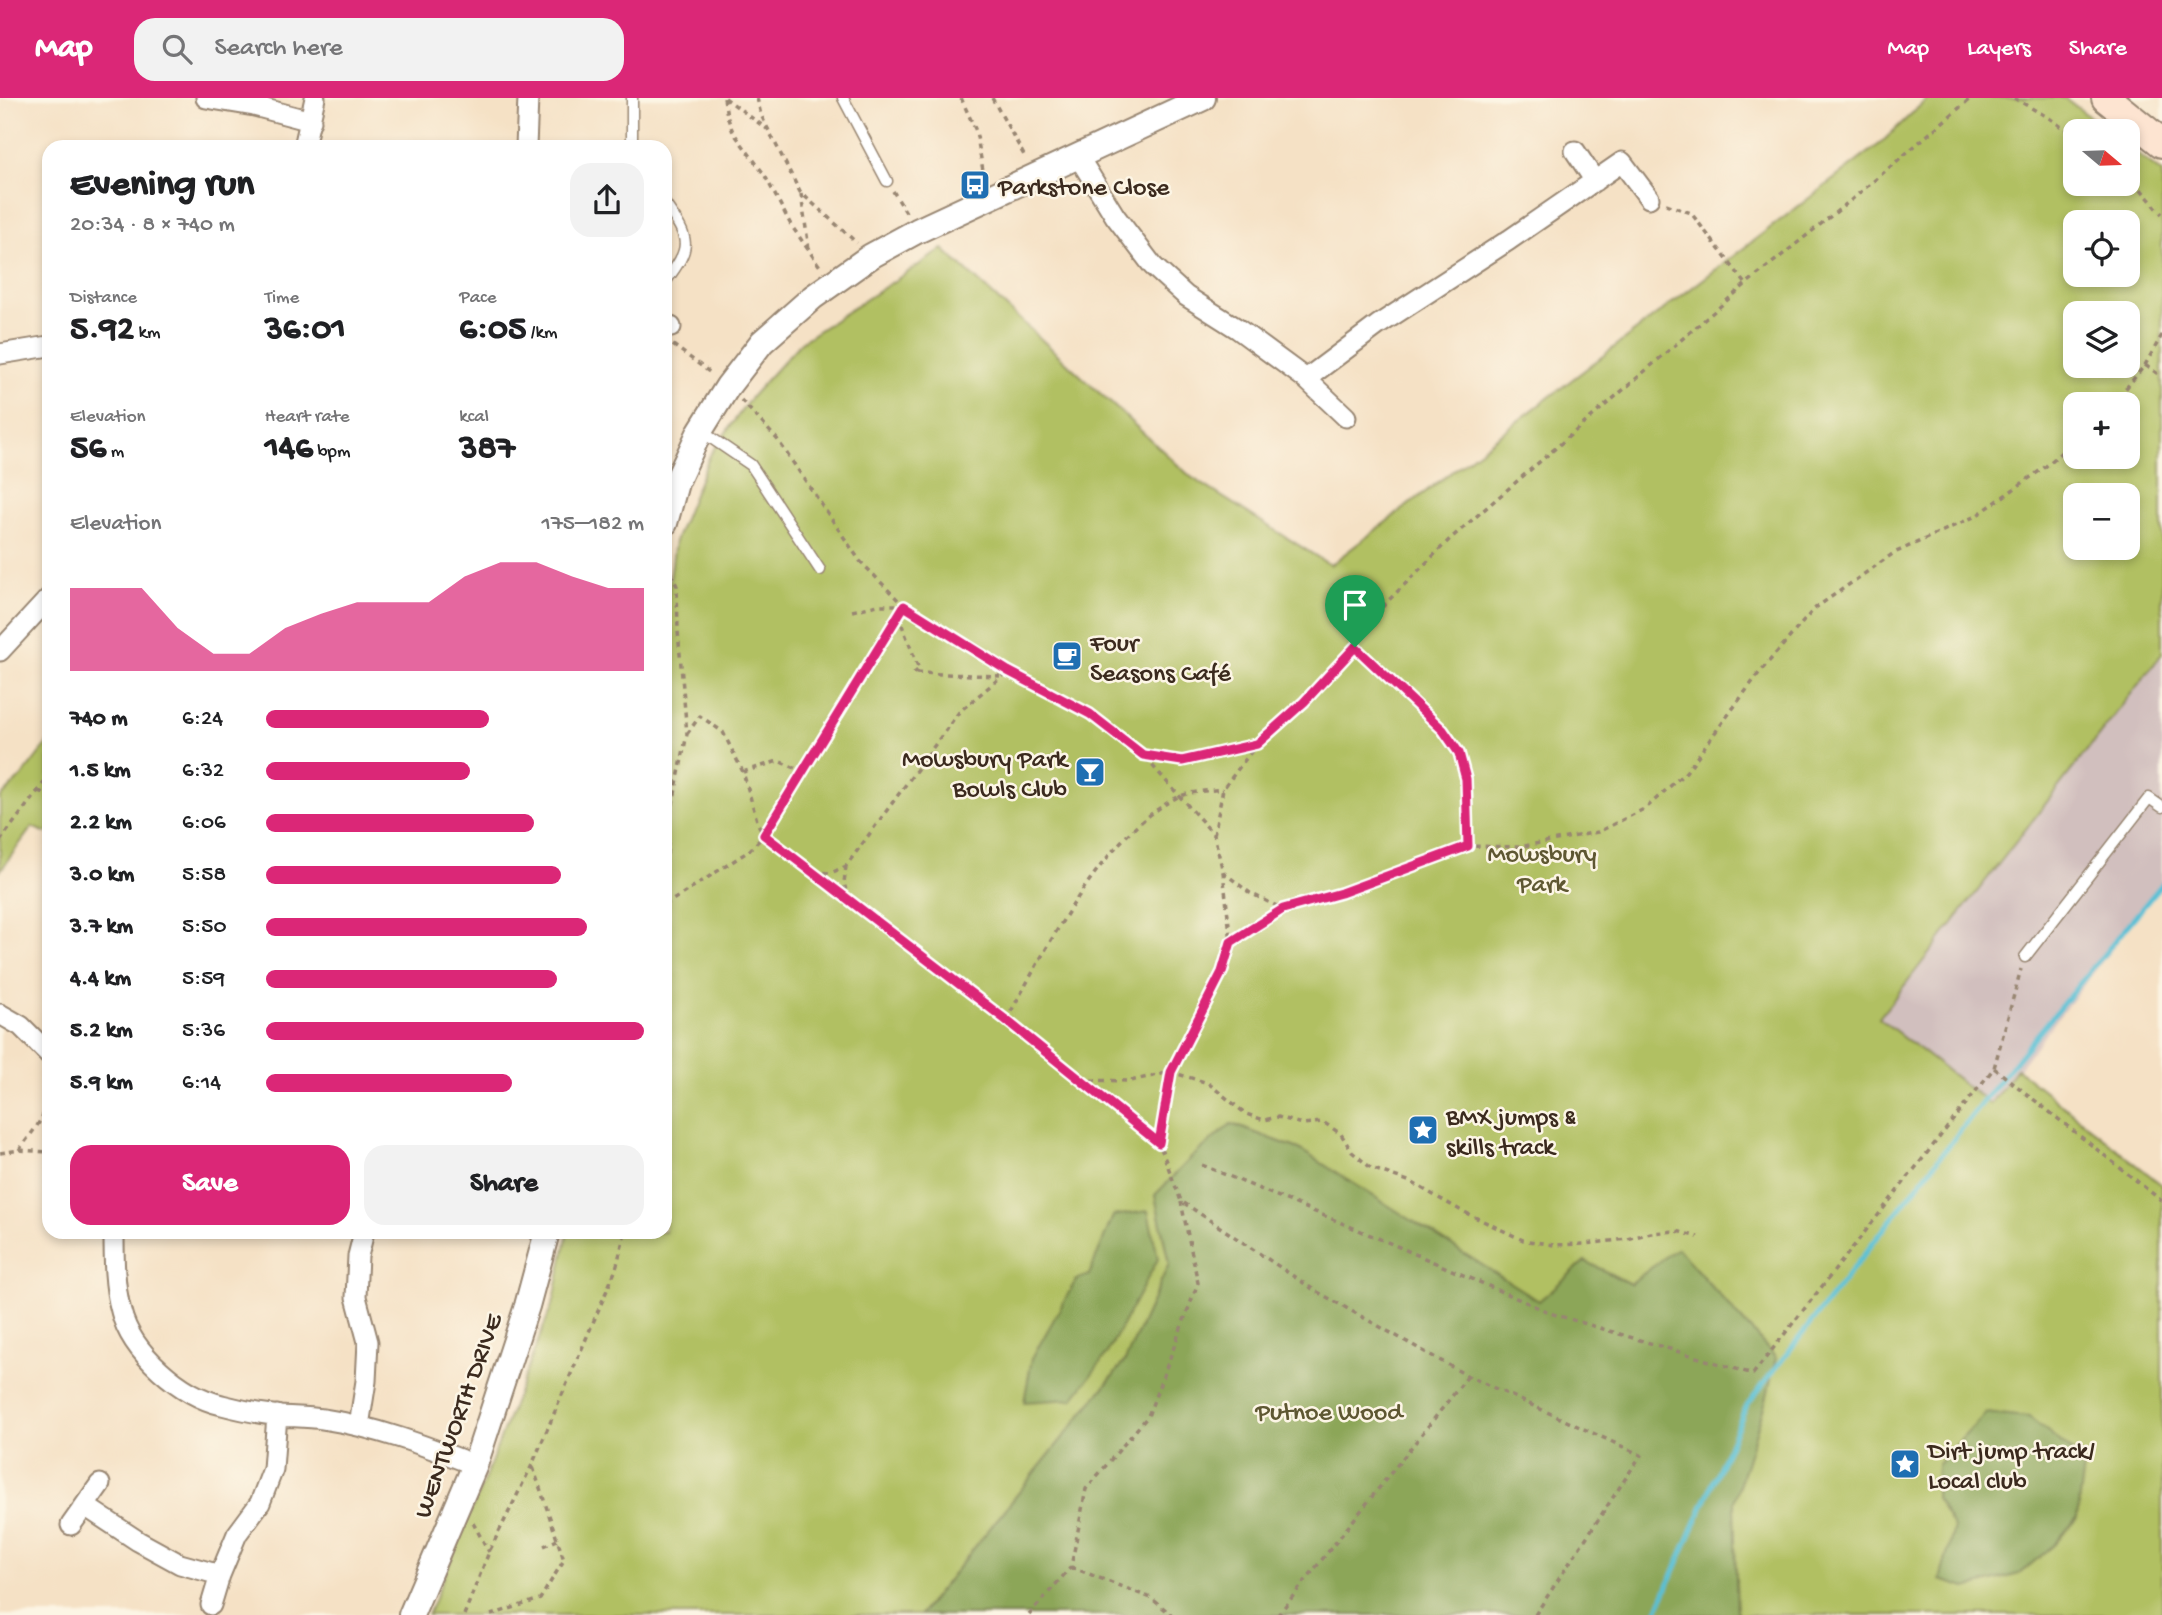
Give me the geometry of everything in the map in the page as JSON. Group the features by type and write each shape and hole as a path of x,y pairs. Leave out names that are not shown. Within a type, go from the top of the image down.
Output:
{"main road":[{"path":"2106,98 2162,143"}],"street":[{"path":"206,98 254,106 311,121"},
{"path":"306,140 315,98"},
{"path":"526,140 528,98"},
{"path":"672,498 700,430 728,386 762,342 813,297 871,256 917,231 1078,156 1178,104 1203,98"},
{"path":"1575,151 1595,181"},
{"path":"1078,156 1115,216 1153,266 1186,296 1238,329 1306,379 1346,417"},
{"path":"1306,379 1378,325 1622,162 1649,198"},
{"path":"0,355 42,347"},
{"path":"0,651 42,606"},
{"path":"0,1014 21,1026 42,1047"},
{"path":"114,1239 114,1267 121,1314 136,1343 163,1374 187,1391 219,1405 359,1426 422,1444 475,1465"},
{"path":"359,1426 366,1381 368,1342 356,1297 358,1256 362,1239"},
{"name":"WENTWORTH DRIVE","path":"411,1615 475,1465 527,1306 545,1239"},
{"path":"211,1605 237,1534 260,1503 273,1469 277,1415"},
{"path":"71,1525 100,1484"},
{"path":"85,1506 138,1541 180,1564 220,1575"}],"lane":[{"path":"632,98 632,140"},
{"path":"843,98 887,181"},
{"path":"672,214 682,229 686,247 681,261 672,273"},
{"path":"700,430 751,465 820,570"},
{"path":"2025,957 2149,798 2162,807"}],"path":[{"path":"724,98 769,130"},
{"path":"724,98 733,132 764,174 791,225 832,284"},
{"path":"757,98 761,116 800,192 809,251"},
{"path":"961,98 976,131 989,198"},
{"path":"992,98 1036,176"},
{"path":"1159,1143 1171,1072 1222,972 1231,942 1223,872 1214,835 1223,789 1257,744 1304,702 1355,647 1385,604 1450,539 1746,284 1856,196 1970,98"},
{"path":"2014,98 2063,128"},
{"path":"887,181 917,231"},
{"path":"2140,188 2162,214"},
{"path":"800,192 871,256"},
{"path":"1649,198 1691,213 1746,284"},
{"path":"2123,392 2145,365 2162,335"},
{"path":"672,344 728,386 777,439 860,561 904,606 1008,671 1090,714 1143,755 1214,835"},
{"path":"2145,365 2161,376"},
{"path":"1231,942 1283,909 1341,893 1468,846 1519,847 1598,832 1646,808 1686,772 1759,673 1814,609 1894,553 1976,516 2045,467 2063,451"},
{"path":"672,575 677,586 687,734 672,808"},
{"path":"852,611 878,605 904,606"},
{"path":"672,900 749,851 764,835 904,606"},
{"path":"898,615 919,669 915,673 1002,676"},
{"path":"1355,647 1443,730 1459,753 1466,779 1468,846"},
{"path":"812,872 831,873 846,866 959,712 1008,671"},
{"path":"687,734 700,716 723,732 743,772 758,824 764,835 1006,1020 1159,1143 1181,1201 1198,1283 1148,1416 1086,1489 1071,1567 1030,1615"},
{"path":"1143,755 1182,761 1257,744"},
{"path":"743,772 778,761 803,771"},
{"path":"0,841 42,786"},
{"path":"1006,1020 1079,893 1133,827 1178,796 1223,789"},
{"path":"38,791 42,792"},
{"path":"846,866 844,883 848,900"},
{"path":"1223,872 1250,893 1283,909"},
{"path":"1202,1165 1553,1314 1753,1374 1994,1068 2025,957"},
{"path":"1994,1068 2162,1201"},
{"path":"1081,1080 1130,1082 1171,1072 1189,1075 1208,1083 1246,1114 1264,1120 1278,1117 1302,1124 1323,1122 1340,1134 1352,1152 1371,1168 1411,1182 1460,1210 1523,1240 1554,1245 1585,1244 1676,1231 1698,1237"},
{"path":"19,1150 42,1117"},
{"path":"0,1153 19,1150 42,1152"},
{"path":"1181,1201 1314,1290 1468,1376 1640,1455 1535,1615"},
{"path":"464,1615 489,1552 532,1465 617,1269 623,1239"},
{"path":"1278,1615 1468,1376"},
{"path":"491,1615 540,1599 564,1560 532,1465"},
{"path":"460,1499 489,1552"},
{"path":"544,1546 557,1540"},
{"path":"1071,1567 1151,1598 1172,1615"}],"shaded area":[{"path":"2162,654 2162,885 1990,1105 1879,1018"}],"green space":[{"name":"Mowsbury Park","path":"1928,98 2065,98 2092,119 2063,119 2063,196 2140,196 2140,156 2162,173 2162,654 1879,1018 1990,1104 2017,1069 2162,1185 2162,1615 1670,1615 1766,1400 1775,1357 1678,1249 1630,1284 1585,1261 1539,1302 1299,1149 1232,1124 1155,1195 1169,1264 1125,1361 920,1615 428,1615 554,1300 567,1239 672,1239 672,564 675,541 710,455 752,396 801,342 943,249 1191,477 1330,565 1881,143"},
{"path":"42,750 42,831 32,827 0,871 0,798"},
{"name":"Putnoe Wood","path":"1231,1124 1299,1149 1539,1301 1585,1261 1630,1284 1677,1248 1776,1358 1766,1400 1734,1502 1737,1615 920,1615 1125,1361 1169,1264 1155,1195 1191,1158"},
{"path":"1148,1211 1158,1259 1106,1355 1073,1399 1024,1402 1032,1358 1076,1280 1089,1275 1113,1216"},
{"path":"1986,1413 2029,1417 2085,1461 2077,1518 2054,1545 2019,1574 1966,1588 1940,1580 1954,1528 1936,1498 1937,1465"}],"waterway":[{"path":"1655,1615 1747,1405 1995,1086 2162,884"}],"place":[{"name":"Parkstone Close","path":"975,185"},
{"name":"Four Seasons Café","path":"1067,656"},
{"name":"Mowsbury Park Bowls Club","path":"1090,772"},
{"name":"BMX jumps & skills track","path":"1423,1130"},
{"name":"Dirt jump track/ Local club","path":"1905,1464"}],"route":[{"path":"904,606 1008,671 1090,714 1143,755 1182,761 1257,744 1304,702 1355,647 1443,730 1459,753 1466,779 1468,846 1341,893 1283,909 1231,942 1222,972 1171,1072 1159,1143 1006,1020 764,835 904,606"}]}
